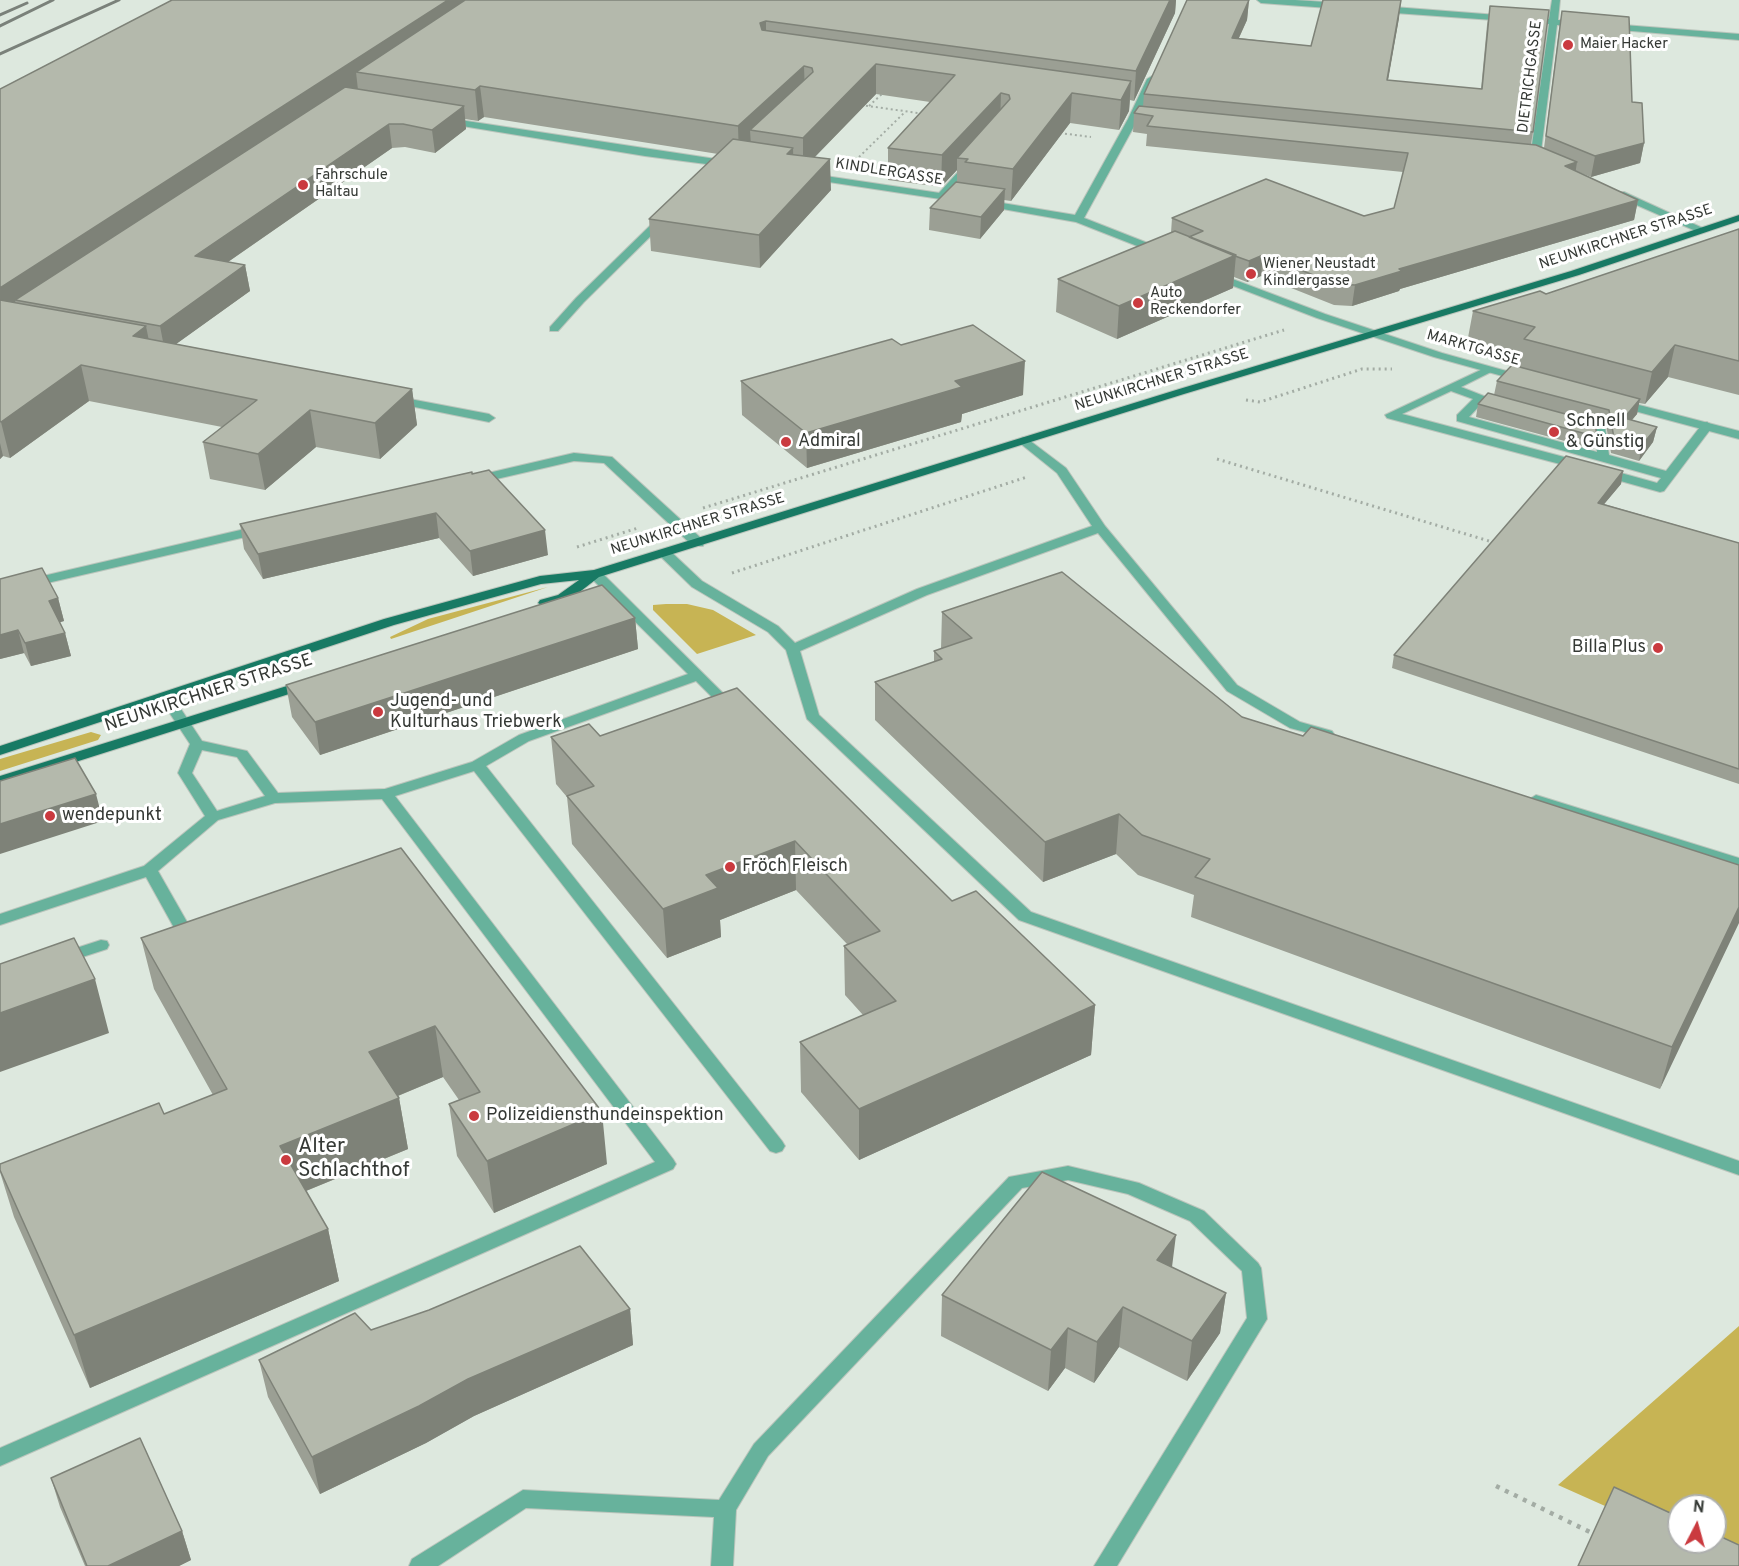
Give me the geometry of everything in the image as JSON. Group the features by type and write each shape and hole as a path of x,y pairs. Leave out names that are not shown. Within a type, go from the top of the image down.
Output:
{"main road":[{"name":"NEUNKIRCHNER STRASSE","path":"0,751 389,622 540,580 595,574 1575,273 1739,218"},
{"name":"NEUNKIRCHNER STRASSE","path":"530,608 563,598 595,574"},
{"name":"NEUNKIRCHNER STRASSE","path":"0,780 184,724 324,678"}],"street":[{"path":"1261,0 1356,7"},
{"name":"DIETRICHGASSE","path":"1535,160 1556,0"},
{"path":"1368,8 1591,26"},
{"path":"1603,26 1739,37"},
{"path":"1078,219 1121,141 1138,120 1139,107 1159,64"},
{"path":"1128,105 1139,107"},
{"path":"441,120 645,153 739,165"},
{"path":"942,196 978,155"},
{"path":"712,171 720,162"},
{"name":"KINDLERGASSE","path":"803,175 1078,219 1168,255"},
{"path":"1613,191 1702,230"},
{"path":"554,329 580,300 671,211"},
{"path":"1200,269 1289,305 1373,334"},
{"name":"MARKTGASSE","path":"1373,334 1487,370 1532,381"},
{"path":"1487,370 1391,415 1657,493 1707,426"},
{"path":"1451,387 1496,402"},
{"path":"384,398 489,418"},
{"path":"1480,398 1461,418 1670,476"},
{"path":"1611,402 1739,435"},
{"path":"1566,421 1601,430 1603,457"},
{"path":"1025,441 1062,471 1100,528 1232,688 1295,725 1341,739"},
{"path":"459,483 574,457 608,460 698,543"},
{"path":"0,590 276,526"},
{"path":"793,649 922,592 1100,528"},
{"path":"664,553 697,584 773,629 793,649 812,716 1025,916 1739,1168"},
{"path":"595,574 746,723"},
{"path":"0,920 150,870 213,817 274,798 386,794 477,765 524,738 696,676"},
{"path":"165,697 197,744 243,754 274,798"},
{"path":"197,744 185,772 213,817"},
{"path":"477,765 776,1146"},
{"path":"0,1457 667,1164 386,794"},
{"path":"1523,796 1739,863"},
{"path":"150,870 183,929"},
{"path":"45,964 101,945"},
{"path":"722,1566 725,1509 761,1450 1016,1182 1068,1173 1132,1188 1197,1216 1251,1268 1257,1319 1105,1566"},
{"path":"420,1566 523,1499 725,1509"}],"path":[{"path":"868,106 886,90"},
{"path":"857,105 927,114"},
{"path":"836,180 905,111"},
{"path":"1052,132 1121,141"},
{"path":"1260,402 1362,369 1401,369"},
{"path":"1217,459 1489,541"},
{"path":"1496,1486 1608,1541"}],"shaded area":[{"path":"548,587 391,639 390,637 428,619"},
{"path":"687,604 713,610 756,635 697,654 653,610 653,605"},
{"path":"91,732 101,735 98,740 0,771 0,759"},
{"path":"1739,1326 1739,1566 1727,1554 1727,1494 1667,1494 1667,1534 1558,1485"}],"building":[{"path":"172,0 448,0 0,288 0,89"},
{"path":"465,0 1170,0 1136,71 766,21 760,23 762,30 1131,81 1121,100 1072,93 1013,169 965,162 968,159 957,158 1010,99 1009,95 1001,93 942,155 888,148 955,75 876,64 803,138 750,130 813,72 812,68 804,66 738,126 480,86 475,90 356,72"},
{"path":"1187,0 1249,0 1232,38 1311,46 1323,0 1401,0 1387,80 1482,89 1490,6 1549,10 1533,132 1144,94"},
{"path":"1562,11 1629,17 1632,102 1642,103 1644,143 1595,156 1546,136"},
{"path":"345,87 464,106 432,130 403,124 389,124 195,256 245,265 160,326 15,300"},
{"path":"1139,106 1536,145 1577,162 1565,166 1638,200 1399,269 1402,271 1355,285 1336,284 1263,255 1249,261 1235,256 1189,237 1203,231 1172,218 1266,179 1364,216 1394,208 1408,153 1147,126 1153,116 1134,113"},
{"path":"733,139 793,148 787,154 830,159 759,235 649,219"},
{"path":"956,182 1005,189 981,217 930,208"},
{"path":"1739,229 1739,361 1675,345 1652,372 1524,339 1535,327 1473,311 1540,291 1546,294"},
{"path":"1175,231 1236,255 1119,306 1058,279"},
{"path":"0,300 146,326 133,336 412,389 375,423 310,410 258,454 203,442 257,400 81,365 1,422"},
{"path":"973,325 1025,361 955,381 962,387 806,433 741,381 892,339 901,345"},
{"path":"1512,365 1640,399 1624,418 1657,427 1642,445 1614,438 1609,410 1497,381"},
{"path":"1488,393 1595,422 1597,437 1478,404"},
{"path":"1566,456 1623,471 1598,503 1739,543 1739,769 1394,655"},
{"path":"489,470 545,530 470,551 436,513 258,554 240,524 472,472 472,474"},
{"path":"42,568 58,598 49,601 65,633 25,643 18,630 0,635 0,579"},
{"path":"1062,572 1242,717 1303,736 1311,727 1739,865 1739,907 1672,1047 1195,877 1210,859 1142,835 1119,814 1045,842 875,682 942,659 934,651 972,638 942,612"},
{"path":"602,585 635,618 315,722 286,685"},
{"path":"737,688 952,901 976,891 1095,1005 859,1109 800,1042 896,1001 844,946 880,931 795,841 706,875 718,888 663,909 567,796 594,786 551,737 589,724 600,736"},
{"path":"75,758 96,794 0,824 0,781"},
{"path":"401,848 602,1112 487,1161 449,1104 480,1092 435,1026 369,1052 399,1098 280,1146 328,1229 74,1335 0,1170 0,1164 159,1103 164,1114 227,1089 141,938"},
{"path":"74,938 95,979 0,1013 0,964"},
{"path":"1042,1172 1176,1235 1157,1260 1226,1293 1192,1341 1123,1307 1097,1342 1068,1328 1051,1350 942,1295"},
{"path":"580,1246 630,1309 468,1379 419,1406 312,1457 259,1360 355,1313 371,1330 429,1310"},
{"path":"140,1438 182,1531 108,1566 87,1566 51,1478"},
{"path":"1614,1487 1667,1511 1667,1554 1727,1554 1727,1540 1739,1545 1739,1566 1578,1566"}],"railway":[{"path":"0,26 53,0"},
{"path":"0,54 119,0"},
{"path":"0,15 27,3"}],"place":[{"name":"Maier Hacker","path":"1568,45"},
{"name":"Fahrschule Haltau","path":"303,185"},
{"name":"Wiener Neustadt Kindlergasse","path":"1251,274"},
{"name":"Auto Reckendorfer","path":"1138,303"},
{"name":"Schnell & Günstig","path":"1554,432"},
{"name":"Admiral","path":"786,442"},
{"name":"Billa Plus","path":"1658,648"},
{"name":"Jugend- und Kulturhaus Triebwerk","path":"378,712"},
{"name":"wendepunkt","path":"50,816"},
{"name":"Fröch Fleisch","path":"730,867"},
{"name":"Polizeidiensthundeinspektion","path":"474,1116"},
{"name":"Alter Schlachthof","path":"286,1160"}]}
